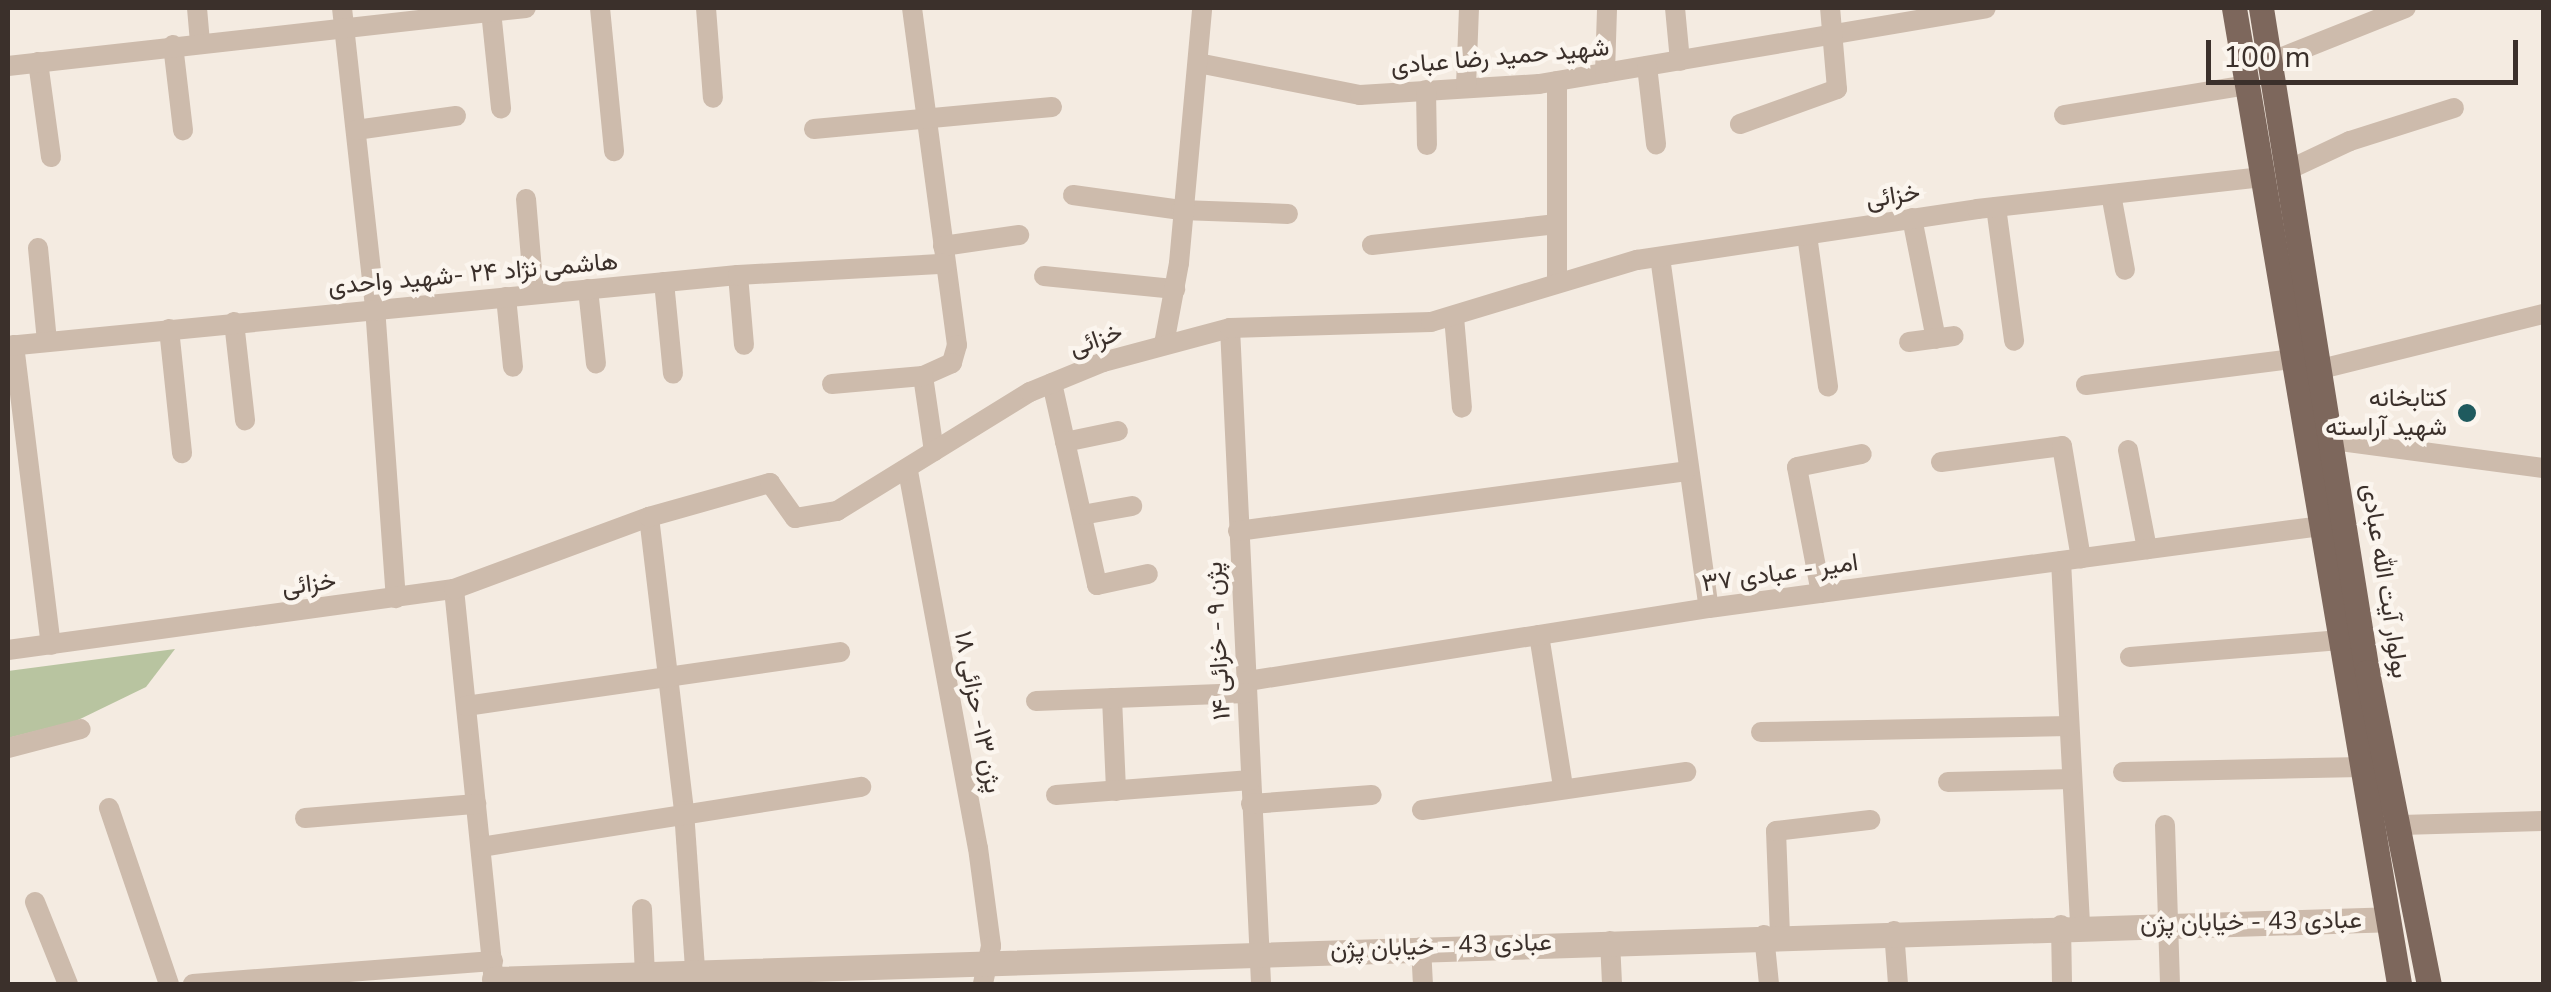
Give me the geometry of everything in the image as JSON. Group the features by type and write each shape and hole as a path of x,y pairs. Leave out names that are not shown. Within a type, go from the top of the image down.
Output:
{"main road":[{"path":"2234,8 2399,984"},
{"name":"بولوار آیت الله عبادی","path":"2261,8 2367,672 2401,825 2429,984"}],"street":[{"path":"196,8 200,42"},
{"path":"8,66 200,42 343,16 526,8"},
{"path":"600,8 614,151"},
{"path":"706,8 713,98"},
{"path":"832,384 924,376 957,356 912,8"},
{"path":"1164,344 1174,290 1202,8"},
{"path":"1466,86 1468,8"},
{"path":"1605,73 1607,8"},
{"path":"1675,8 1680,61"},
{"path":"1740,124 1837,90 1830,8"},
{"name":"شهید حمید رضا عبادی","path":"1198,62 1360,95 1557,81 1941,11 1986,8"},
{"path":"2270,62 2406,8"},
{"path":"491,11 501,108"},
{"path":"343,16 375,307 396,598"},
{"path":"173,45 183,130"},
{"path":"38,62 50,157"},
{"path":"1647,66 1656,144"},
{"path":"1557,81 1557,282"},
{"path":"2064,114 2246,85"},
{"path":"1426,90 1426,145"},
{"path":"814,129 1052,107"},
{"path":"2288,170 2350,140 2454,108"},
{"path":"356,130 456,116"},
{"name":"خزائی","path":"8,650 454,589 649,518 770,483 795,518 837,511 1052,383 1164,344 1230,328 1454,318 1557,282 1660,257 1912,218 2262,177"},
{"path":"2111,194 2125,270"},
{"path":"1073,195 1181,210 1288,214"},
{"path":"526,199 534,294"},
{"path":"1996,207 2014,342"},
{"path":"1908,342 1945,337 1912,218"},
{"path":"1372,245 1557,224"},
{"path":"1807,234 1828,387"},
{"name":"هاشمی نژاد ۲۴ -شهید واحدی","path":"11,346 375,307 944,255 1019,235"},
{"path":"38,248 47,342"},
{"path":"1660,257 1684,471 1708,608"},
{"path":"738,275 744,344"},
{"path":"1044,276 1174,290"},
{"path":"664,282 673,374"},
{"path":"588,289 596,364"},
{"path":"506,296 513,368"},
{"path":"2321,369 2544,314"},
{"path":"1454,318 1462,408"},
{"path":"234,322 245,420"},
{"name":"پژن ۹ - خزائی ۱۴","path":"1230,328 1262,984"},
{"path":"169,329 182,452"},
{"path":"11,346 50,645"},
{"path":"2086,384 2292,359"},
{"path":"924,376 934,451"},
{"path":"1052,383 1097,585 1148,574"},
{"path":"1065,442 1118,431"},
{"path":"2306,439 2332,437 2544,468"},
{"path":"1940,462 2062,446 2071,559 2072,779 2070,924 2062,984"},
{"path":"2128,450 2147,549"},
{"path":"1821,592 1797,467 1862,454"},
{"name":"پژن ۱۳- حزائی ۱۸","path":"908,471 978,848 991,946 983,974"},
{"path":"1238,531 1684,471"},
{"path":"1082,515 1132,506"},
{"path":"649,518 684,811 695,978"},
{"name":"امیر - عبادی ۳۷","path":"1036,701 1247,687 1708,608 2321,526"},
{"path":"193,984 494,975 454,589"},
{"path":"1539,636 1563,787"},
{"path":"2130,658 2340,640"},
{"path":"466,706 840,652"},
{"path":"1112,698 1116,791"},
{"path":"1761,732 2070,726"},
{"path":"8,748 81,729"},
{"path":"2122,772 2362,768"},
{"path":"1422,810 1686,772"},
{"path":"1948,782 2072,779"},
{"path":"1056,795 1250,780"},
{"path":"481,847 684,811 861,787"},
{"path":"1251,804 1372,795"},
{"path":"306,818 476,804"},
{"path":"109,808 169,984"},
{"path":"1769,984 1776,831 1870,820"},
{"path":"2401,825 2544,821"},
{"path":"2165,826 2170,984"},
{"path":"34,902 68,984"},
{"path":"631,978 642,909"},
{"name":"عبادی 43 - خیابان پژن","path":"494,975 695,978 983,974 1260,951 2070,924 2388,920"},
{"path":"1894,930 1898,984"},
{"path":"1610,941 1612,984"},
{"path":"1421,948 1423,984"}],"green space":[{"path":"175,649 146,687 76,721 8,738 8,671"}],"place":[{"name":"کتابخانه شهید آراسته","path":"2467,413"}]}
